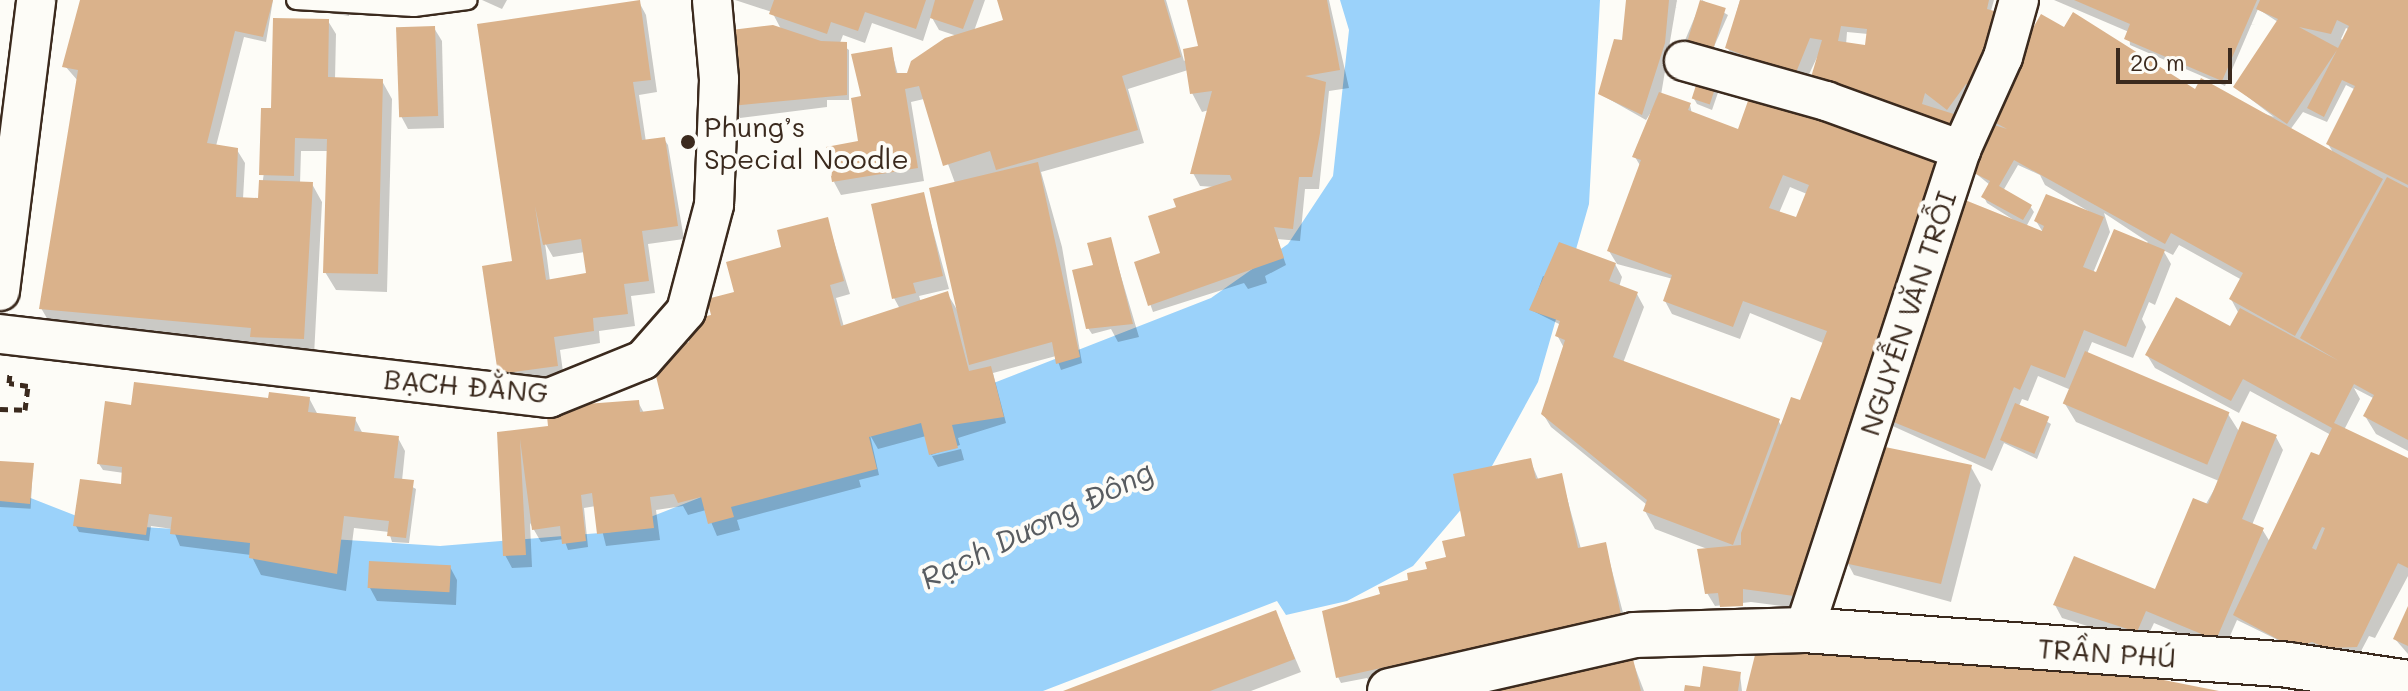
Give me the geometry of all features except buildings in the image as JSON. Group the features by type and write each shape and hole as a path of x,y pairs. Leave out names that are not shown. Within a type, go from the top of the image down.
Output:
{"street":[{"path":"0,291 36,0"},
{"name":"BẠCH ĐẰNG","path":"0,334 549,398 643,360 686,311 714,205 719,79 712,0"},
{"name":"NGUYỄN VĂN TRỖI","path":"1804,630 1961,150 2003,57 2019,0"},
{"path":"1684,61 1826,101 1961,150"},
{"name":"TRẦN PHÚ","path":"1390,691 1634,635 1804,630 2288,665 2408,683"}],"lane":[{"path":"296,0 414,7 468,0"}],"path":[{"path":"0,409 25,410 28,386 9,383"}],"water":[{"name":"Rạch Dương Đông","path":"1340,0 1600,0 1589,204 1538,382 1481,486 1413,566 1347,601 1286,615 1277,601 1043,691 0,691 0,486 97,524 440,546 612,532 1211,298 1288,244 1333,176 1349,30"}],"place":[{"name":"Phung’s Special Noodle","path":"688,142"}]}
